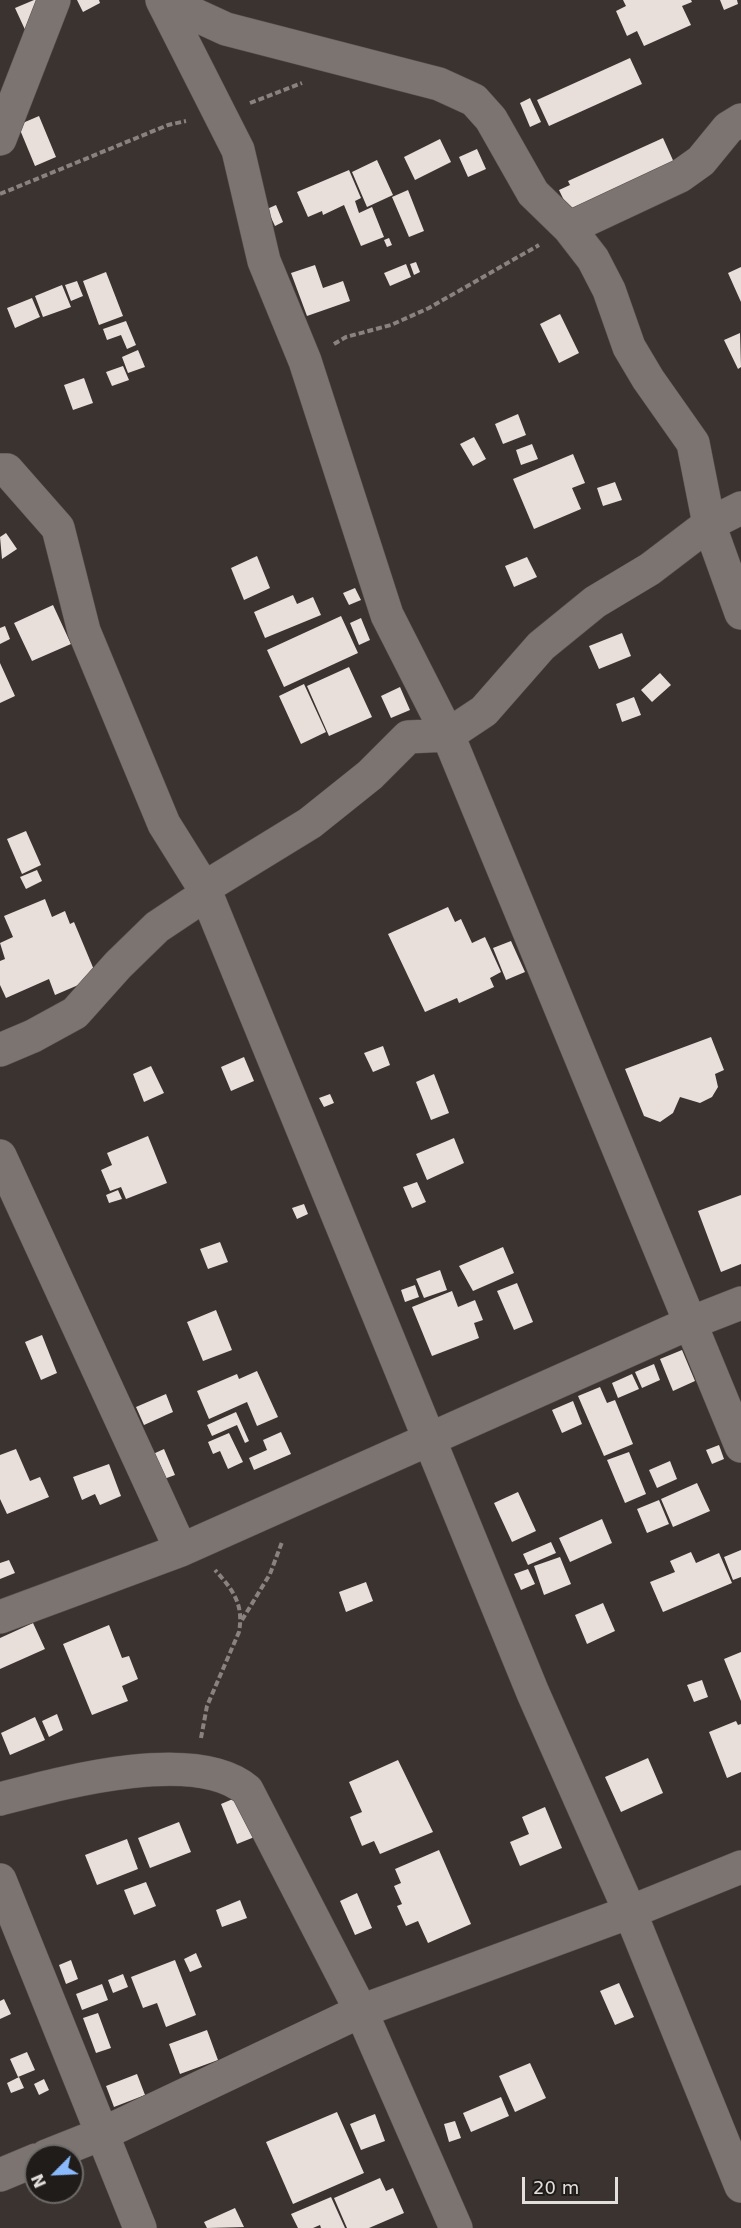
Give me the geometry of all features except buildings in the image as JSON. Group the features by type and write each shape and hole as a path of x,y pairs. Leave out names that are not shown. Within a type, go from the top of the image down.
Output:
{"street":[{"path":"0,139 54,0"},
{"path":"162,0 238,150 264,261 305,361 387,615 448,735 741,1446"},
{"path":"162,0 226,29 439,84 474,100 492,119 533,193 569,228 593,259 609,290 629,347 648,380 693,443 709,525 741,613"},
{"path":"569,228 680,176 701,160 728,129 741,120"},
{"path":"0,470 8,470 58,528 84,631 164,824 204,888 532,1693 630,1912 741,2186"},
{"path":"0,1050 33,1036 75,1013 118,964 158,927 202,897 204,888 310,823 370,774 408,736 448,735 484,711 541,646 595,602 650,569 709,525 741,508"},
{"path":"0,1156 187,1548"},
{"path":"0,1617 187,1548 690,1323 741,1303"},
{"path":"0,1798 129,1770 203,1772 237,1781 247,1790 361,2011 456,2228"},
{"path":"76,2144 361,2011 630,1912 741,1867"},
{"path":"0,1880 104,2133 140,2228"},
{"path":"0,2175 24,2165"}],"path":[{"path":"0,194 168,125 221,116 310,81"},
{"path":"305,361 346,337 391,325 429,308 569,228"},
{"path":"241,1621 270,1574 283,1539"},
{"path":"187,1548 233,1590 241,1609 239,1632 207,1706 201,1731 203,1772"}]}
